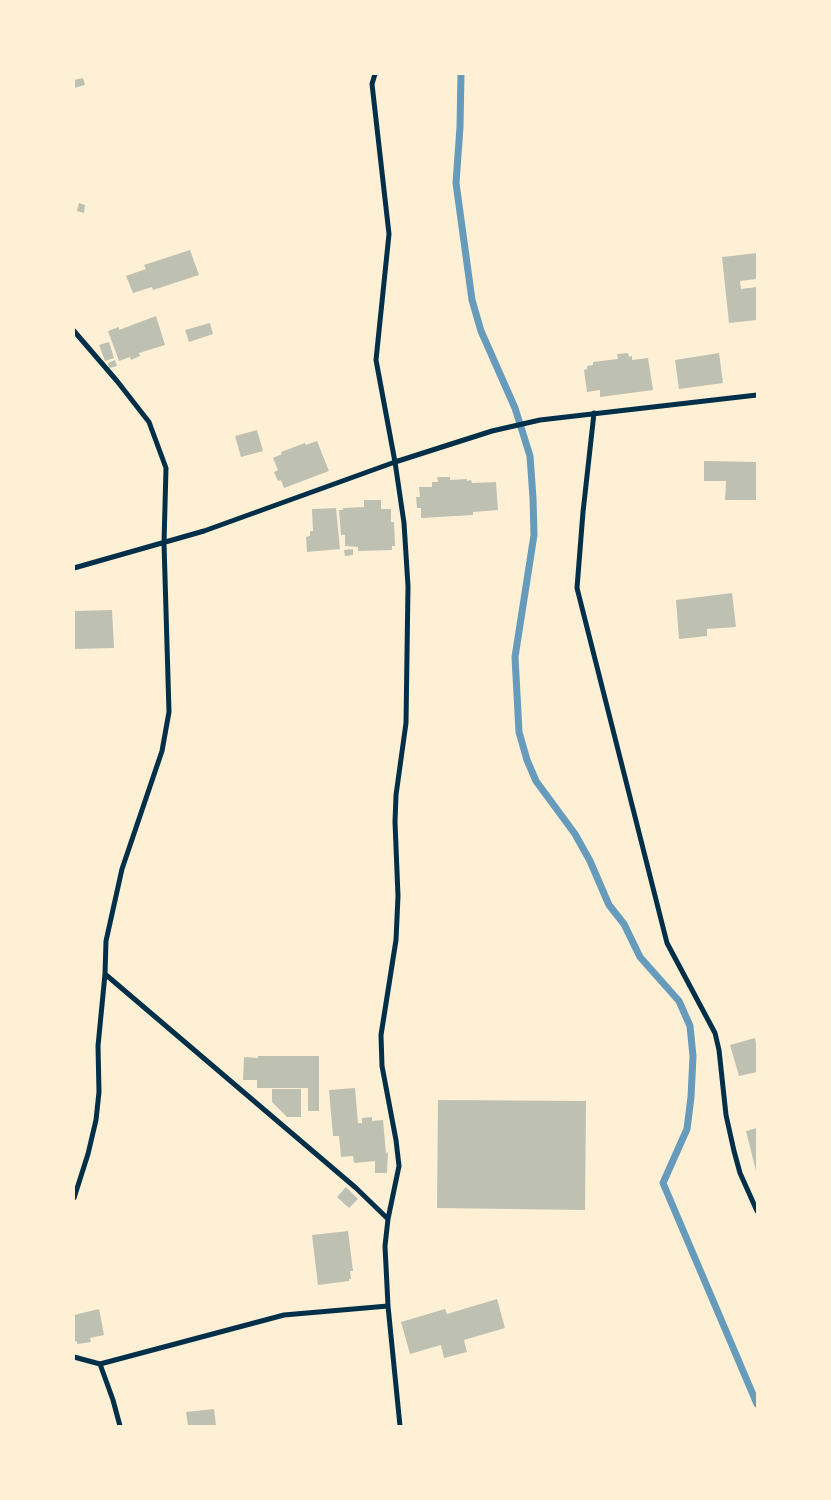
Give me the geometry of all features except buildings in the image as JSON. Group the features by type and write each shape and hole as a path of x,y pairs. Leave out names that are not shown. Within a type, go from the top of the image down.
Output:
{"street":[{"path":"375,74 372,84 390,234 376,360 404,523 408,577 408,686 406,723 396,795 395,822 398,896 396,940 381,1035 382,1066 396,1140 398,1166 385,1246 388,1306 400,1426"},
{"path":"74,330 149,422 166,468 164,543 169,712 162,751 122,869 106,941 105,974 98,1046 99,1092 96,1120 74,1198"},
{"path":"74,568 204,532 395,462 492,431 540,420 757,395"},
{"path":"594,413 577,588 667,944 715,1033 719,1050 726,1114 734,1151 740,1173 757,1211"},
{"path":"105,974 356,1188 388,1219"},
{"path":"74,1357 100,1364 284,1315 388,1306"},
{"path":"100,1364 120,1426"}],"waterway":[{"path":"461,74 456,183 472,300 481,331 515,408 530,456 534,535 515,657 519,732 527,760 536,781 575,834 590,861 609,905 624,924 640,957 679,1001 690,1026 693,1056 687,1129 663,1183 757,1404"}]}
